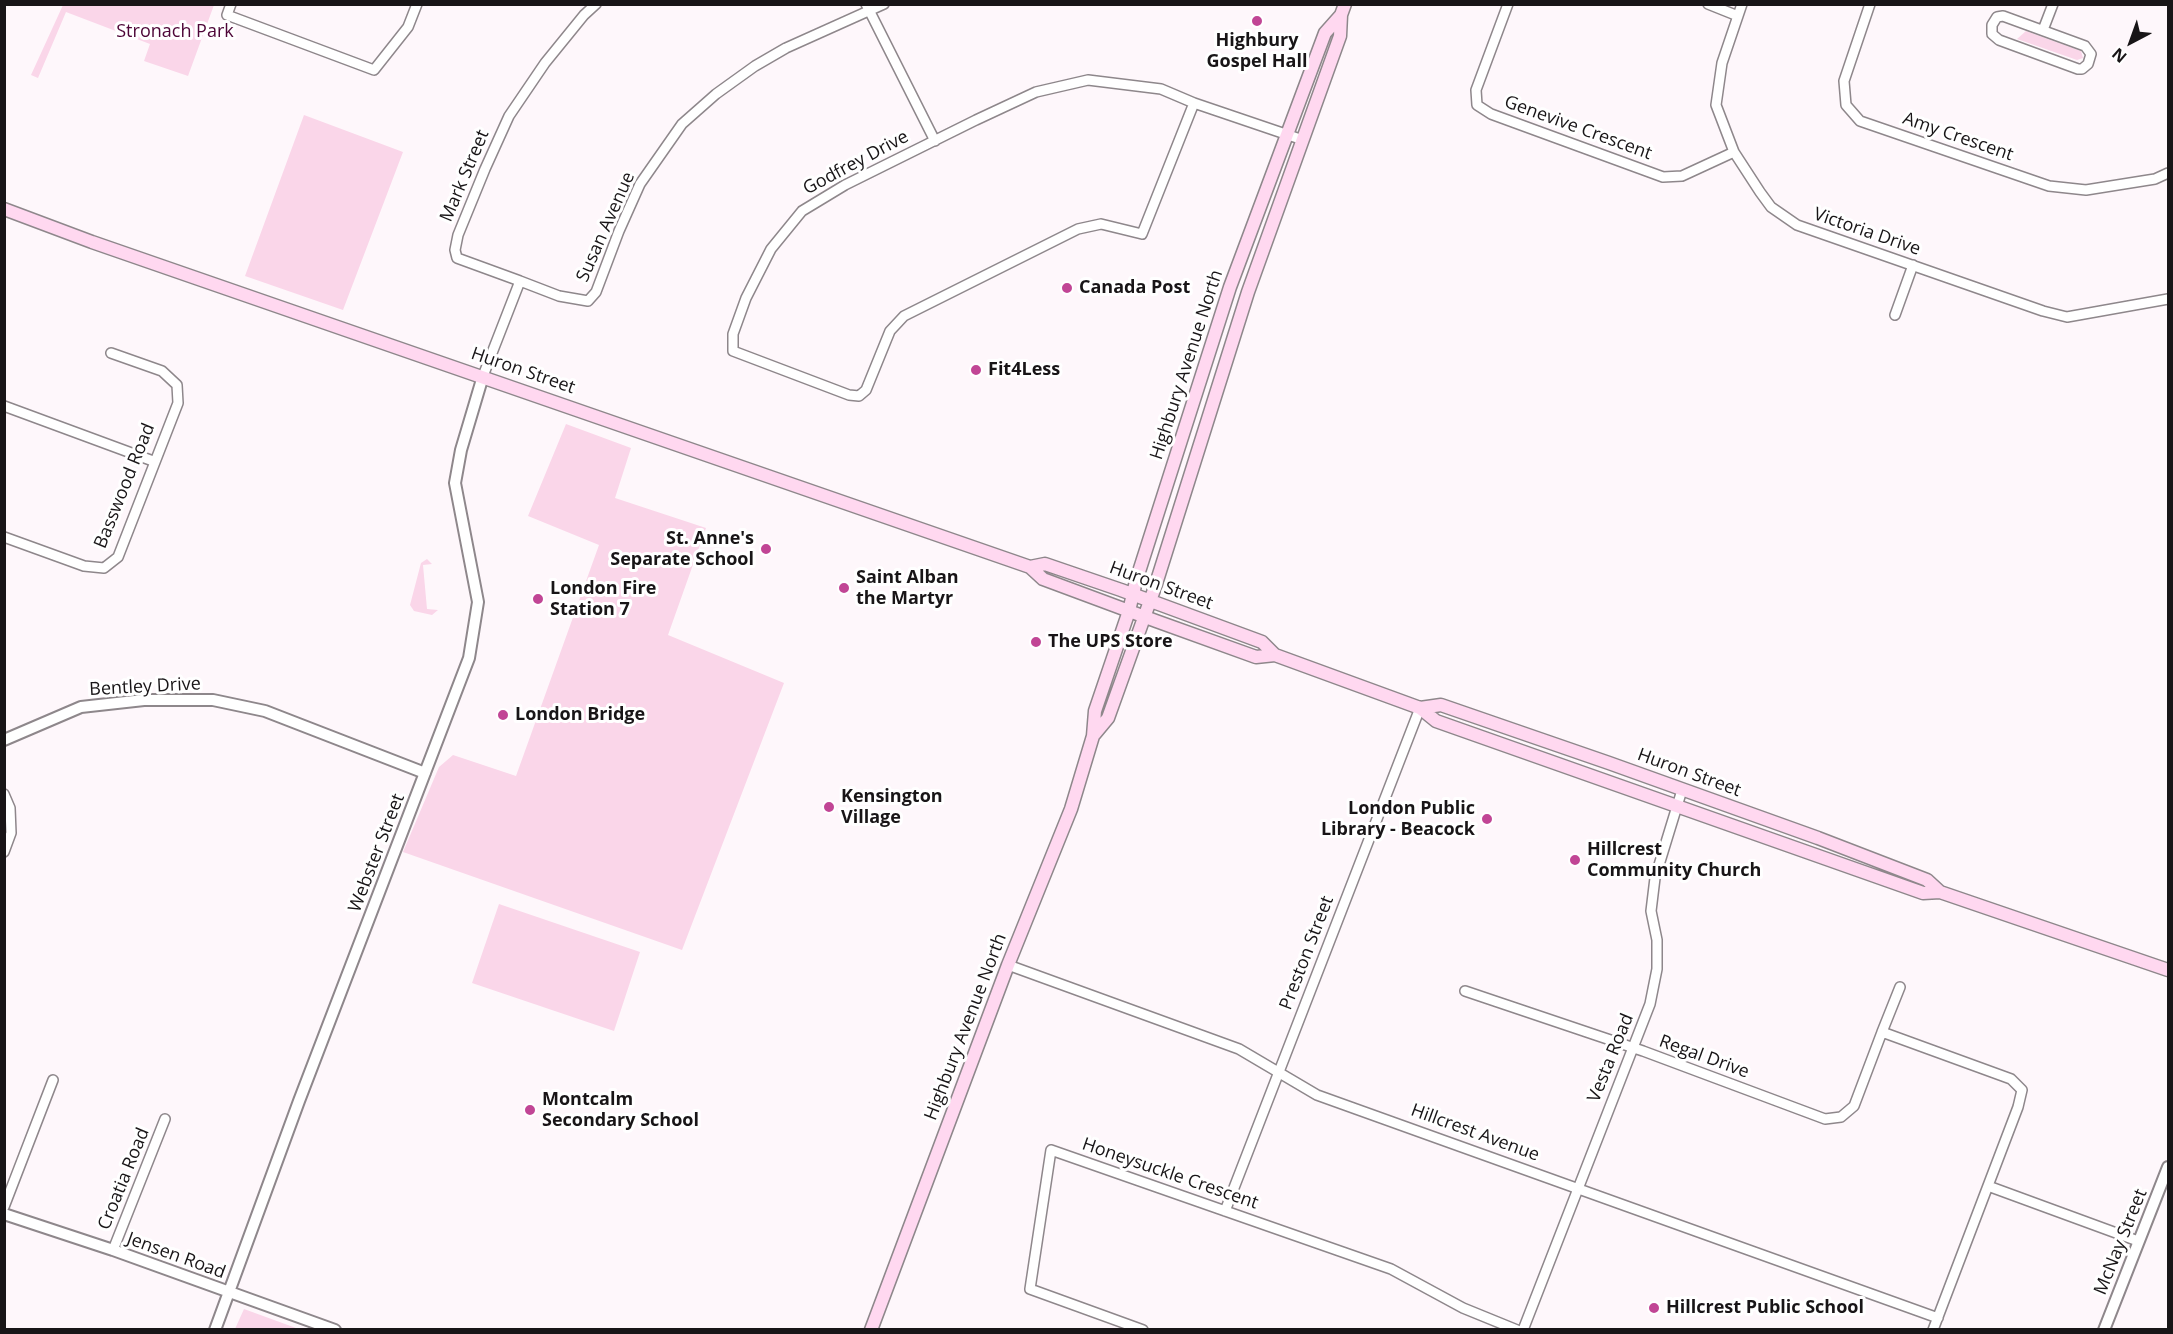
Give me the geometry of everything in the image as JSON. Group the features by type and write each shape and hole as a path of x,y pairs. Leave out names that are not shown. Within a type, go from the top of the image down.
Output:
{"main road":[{"name":"Highbury Avenue North","path":"871,1329 1008,965 1071,809 1094,736 1095,711 1129,611 1230,286 1325,33 1343,10"},
{"name":"Highbury Avenue North","path":"1094,736 1108,718 1149,601 1248,292 1340,36 1343,10"},
{"name":"Huron Street","path":"4,209 104,246 1030,567 1043,579 1129,611 1256,657 1275,656 1420,708 1436,721 1923,893 1940,892 2169,970"},
{"name":"Huron Street","path":"1030,567 1045,564 1133,594 1262,642 1275,656"},
{"name":"Huron Street","path":"1420,708 1441,705 1682,790 1927,880 1940,892"}],"street":[{"path":"231,4 227,15 374,70 408,27 417,4"},
{"name":"Mark Street","path":"520,281 457,258 455,250 458,235 509,116 545,63 596,4"},
{"name":"Susan Avenue","path":"520,281 558,296 588,301 597,292 640,184 682,124 716,94 755,66 786,48 868,8 884,4"},
{"name":"Genevive Crescent","path":"1508,4 1476,90 1477,105 1491,114 1663,177 1682,176 1734,152"},
{"path":"1708,4 1738,16"},
{"name":"Victoria Drive","path":"1742,4 1722,63 1716,105 1734,152 1771,207 1797,225 2043,311 2067,317 2169,299"},
{"name":"Amy Crescent","path":"1870,4 1844,81 1846,105 1860,120 2049,186 2086,190 2155,179 2169,172"},
{"path":"2043,30 2053,4"},
{"path":"868,8 934,141"},
{"path":"2003,16 2043,30 2085,46 2091,54 2088,64 2082,69 2072,67 1999,40 1992,34 1994,20 2003,16"},
{"name":"Godfrey Drive","path":"1194,103 1142,234 1101,224 1078,229 904,316 890,331 866,390 859,396 849,395 733,351 733,334 746,298 771,249 802,211 845,185 1036,92 1088,80 1161,89 1194,103 1302,140"},
{"path":"1894,315 1913,265"},
{"path":"483,376 520,281"},
{"name":"Basswood Road","path":"4,537 84,566 104,568 118,557 153,461 178,403 177,385 162,370 111,353"},
{"name":"Webster Street","path":"215,1329 299,1101 470,658 478,602 455,483 461,450 483,376"},
{"path":"4,406 153,461"},
{"name":"Bentley Drive","path":"4,740 81,707 144,700 213,700 265,711 425,773"},
{"name":"Preston Street","path":"1225,1211 1420,708"},
{"name":"Vesta Road","path":"1523,1329 1650,1005 1656,969 1657,940 1651,911 1655,878 1682,790"},
{"path":"4,794 10,808 11,833 4,852"},
{"name":"Hillcrest Avenue","path":"1008,965 1026,974 1239,1049 1317,1095 1938,1318"},
{"name":"Regal Drive","path":"1465,992 1632,1048 1825,1119 1841,1117 1854,1106 1900,987"},
{"path":"1882,1032 2011,1079 2022,1090 2018,1107 1933,1329"},
{"path":"4,1207 53,1080"},
{"name":"Croatia Road","path":"113,1250 165,1119"},
{"name":"Honeysuckle Crescent","path":"1143,1329 1030,1289 1051,1150 1391,1269 1463,1308 1517,1329"},
{"name":"McNay Street","path":"2104,1329 2169,1167"},
{"path":"1988,1186 2138,1241"},
{"name":"Jensen Road","path":"4,1214 335,1329"}],"green space":[{"name":"Stronach Park","path":"63,4 214,5 188,76 144,61 150,44 66,12 38,78 31,75"},
{"path":"2026,31 2081,51 2083,58 2077,60 2017,39"},
{"path":"304,115 403,152 343,310 245,276"},
{"path":"566,424 631,448 615,498 706,528 668,635 784,683 682,950 403,852 439,767 453,755 516,776 599,545 528,516"},
{"path":"427,559 432,564 423,565 427,609 438,610 432,615 414,611 410,605 421,563"},
{"path":"499,904 640,952 614,1031 472,983"},
{"path":"244,1309 296,1328 235,1329"}],"place":[{"name":"Highbury Gospel Hall","path":"1257,21"},
{"name":"Canada Post","path":"1067,288"},
{"name":"Fit4Less","path":"976,370"},
{"name":"St. Anne's Separate School","path":"766,549"},
{"name":"Saint Alban the Martyr","path":"844,588"},
{"name":"London Fire Station 7","path":"538,599"},
{"name":"The UPS Store","path":"1036,642"},
{"name":"London Bridge","path":"503,715"},
{"name":"Kensington Village","path":"829,807"},
{"name":"London Public Library - Beacock","path":"1487,819"},
{"name":"Hillcrest Community Church","path":"1575,860"},
{"name":"Montcalm Secondary School","path":"530,1110"},
{"name":"Hillcrest Public School","path":"1654,1308"}]}
